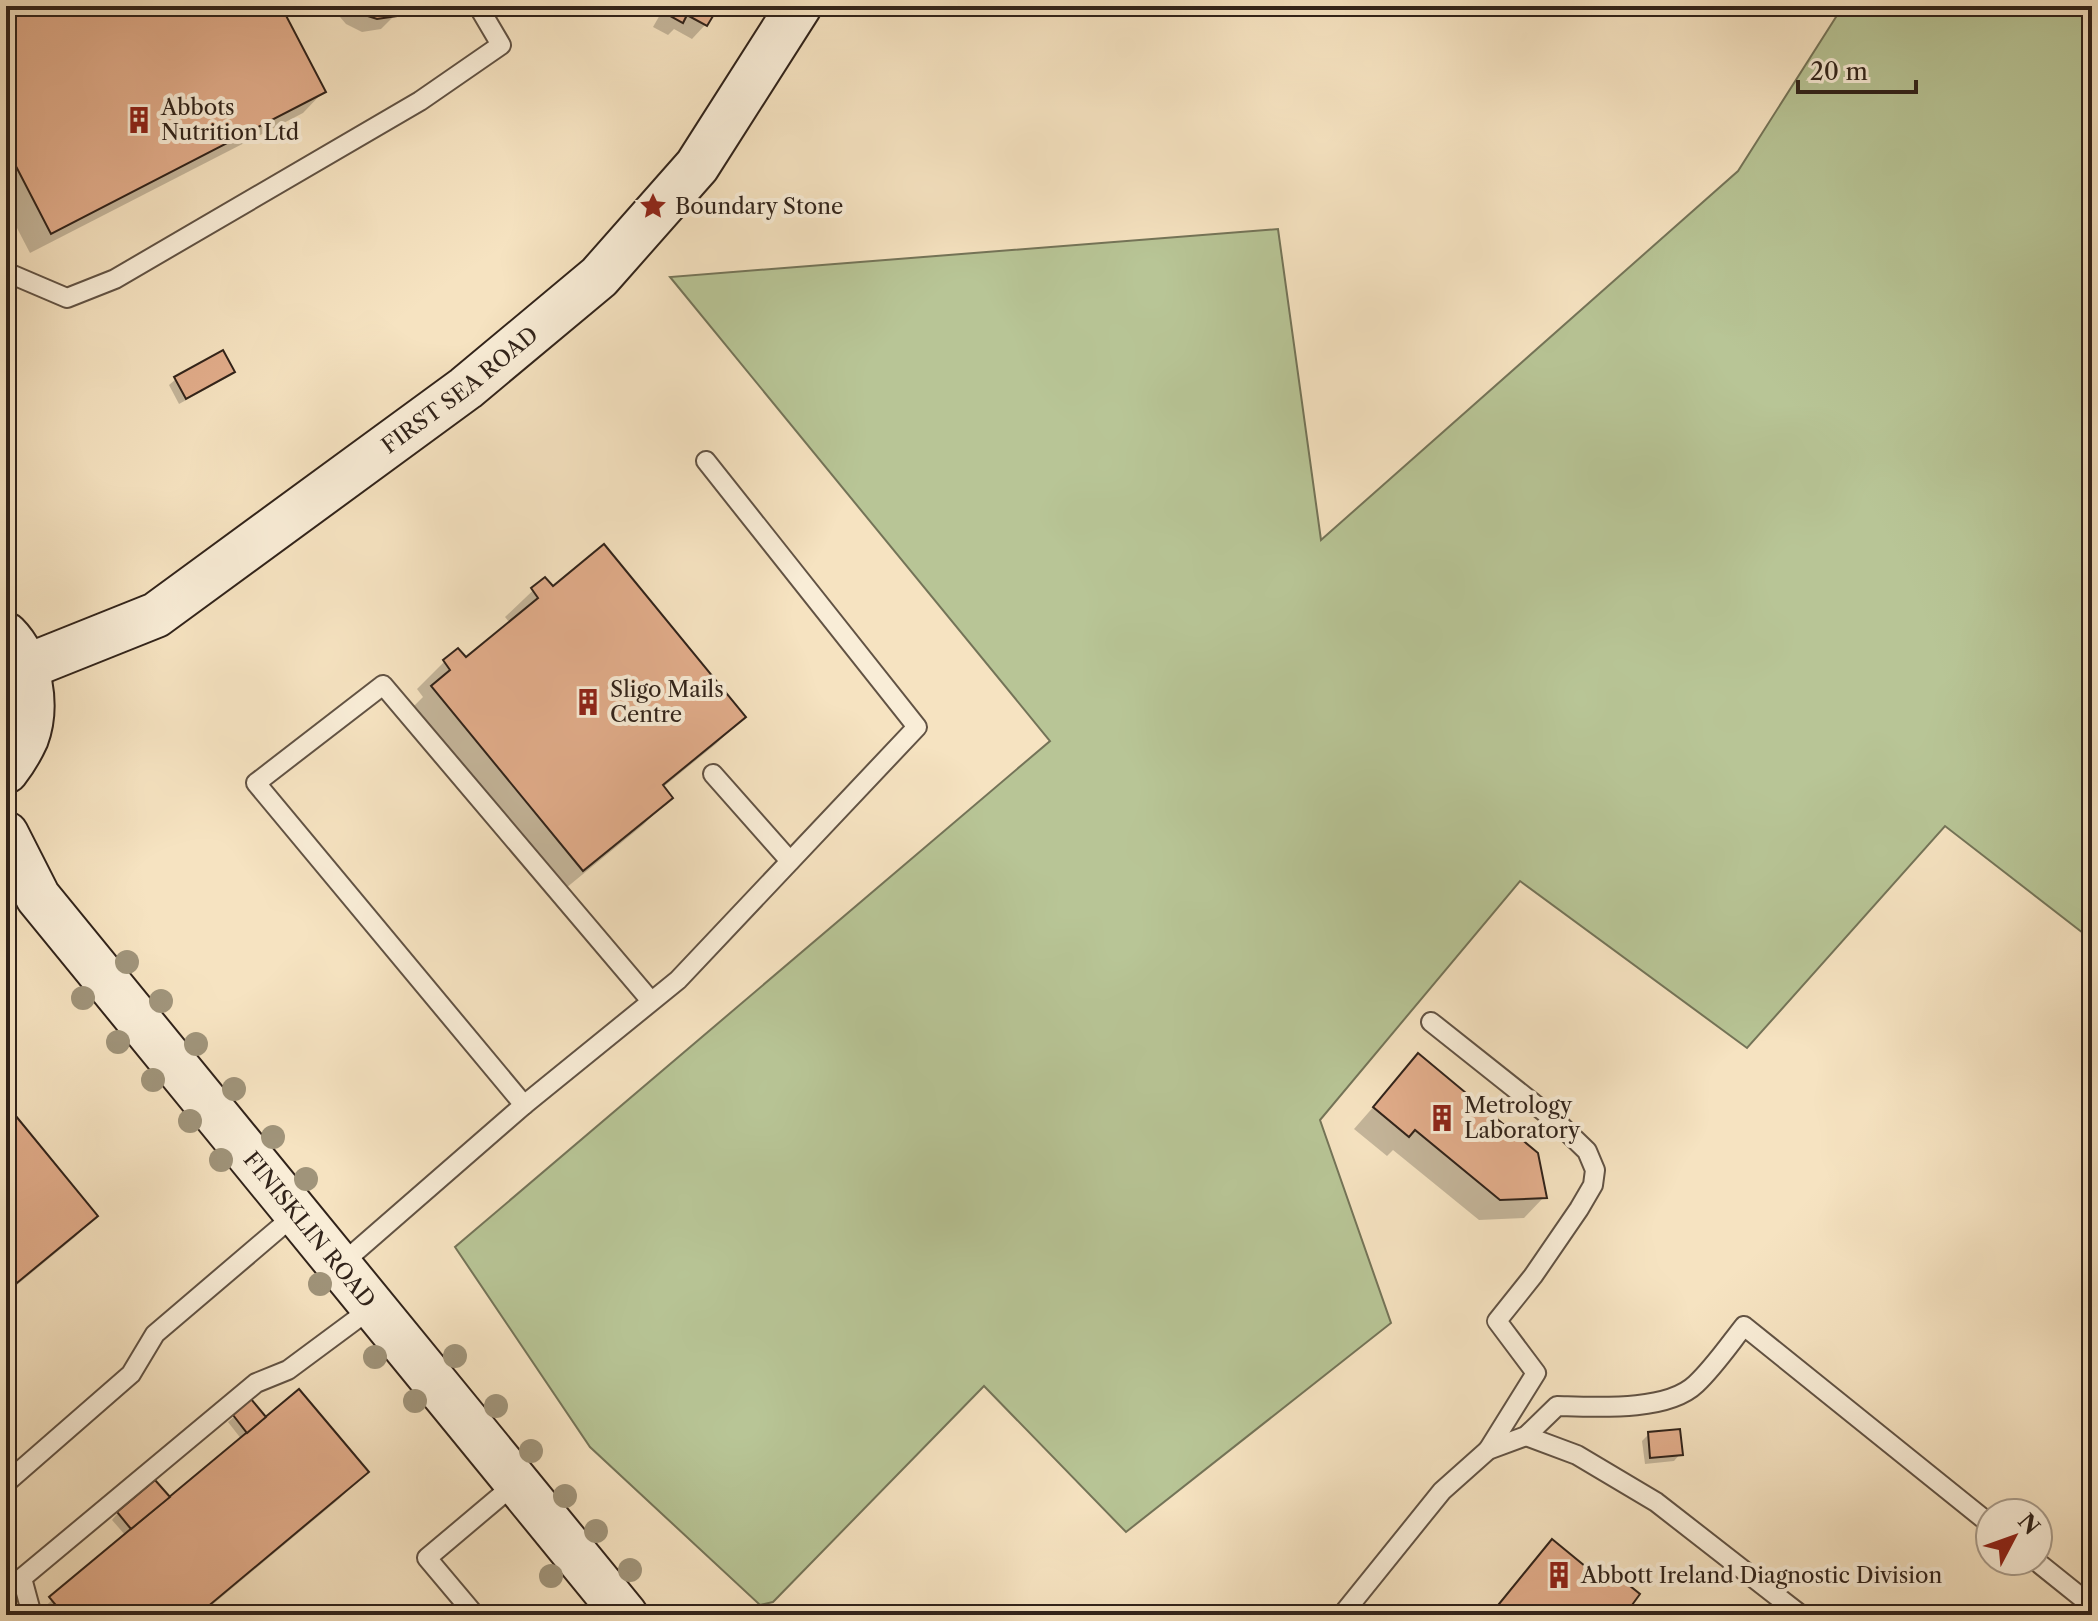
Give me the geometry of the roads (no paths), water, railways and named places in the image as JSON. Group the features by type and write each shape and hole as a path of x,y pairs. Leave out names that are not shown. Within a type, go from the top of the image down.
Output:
{"street":[{"name":"FIRST SEA ROAD","path":"16,651 156,615 466,388 599,277 697,166 799,6"},
{"path":"6,771 26,738 32,709 16,651"},
{"name":"FINISKLIN ROAD","path":"6,834 38,897 625,1615"}],"lane":[{"path":"6,272 67,298 115,279 420,101 501,45 478,6"},
{"path":"339,1266 524,1105 678,980 917,727 706,461"},
{"path":"524,1105 256,783 383,685 651,1001"},
{"path":"713,774 790,861"},
{"path":"1342,1615 1442,1491 1488,1450 1536,1373 1497,1321 1533,1276 1593,1185 1595,1170 1587,1151 1557,1122 1431,1022"},
{"path":"6,1483 131,1374 155,1334 297,1213"},
{"path":"32,1615 22,1578 256,1383 288,1370 373,1307"},
{"path":"1488,1450 1526,1436 1557,1406 1635,1407 1695,1386 1744,1326 1974,1511"},
{"path":"1526,1436 1577,1455 1656,1502 1801,1615"},
{"path":"475,1615 427,1558 516,1483"},
{"path":"2054,1575 2092,1606"}],"place":[{"name":"Abbots Nutrition Ltd","path":"139,120"},
{"name":"Boundary Stone","path":"653,206"},
{"name":"Sligo Mails Centre","path":"588,702"},
{"name":"Metrology Laboratory","path":"1442,1118"},
{"name":"Abbott Ireland Diagnostic Division","path":"1559,1575"}]}
